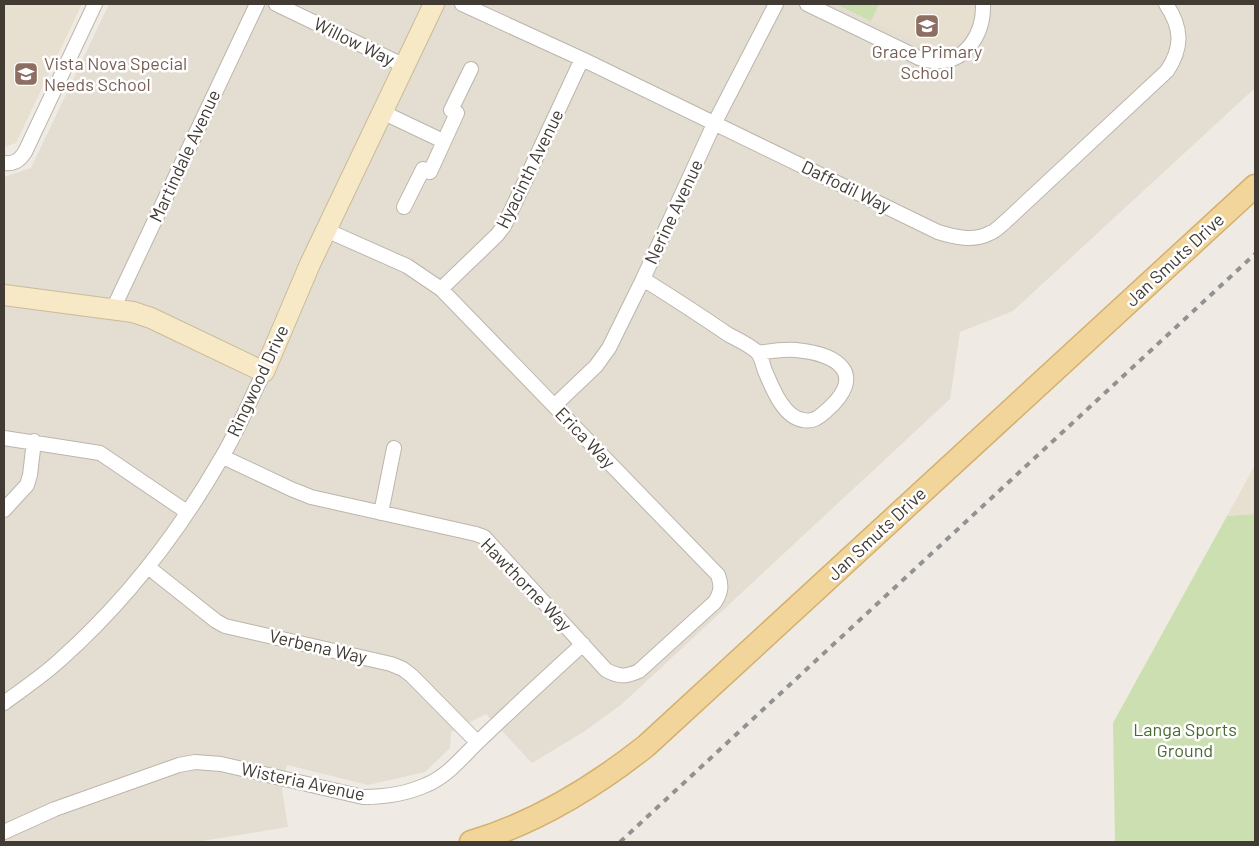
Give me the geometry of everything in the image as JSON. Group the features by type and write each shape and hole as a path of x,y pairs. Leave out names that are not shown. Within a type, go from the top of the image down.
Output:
{"main road":[{"name":"Jan Smuts Drive","path":"472,842 510,828 557,806 617,769 646,746 1255,186"}],"street":[{"path":"4,163 11,164 19,160 25,152 95,4"},
{"name":"Martindale Avenue","path":"113,309 257,4"},
{"name":"Willow Way","path":"276,4 405,66"},
{"name":"Ringwood Drive","path":"4,703 61,660 96,626 148,567 187,512 223,456 264,372 326,230 434,4"},
{"name":"Daffodil Way","path":"462,4 582,59 938,232 956,238 990,234 1167,72 1176,58 1178,31 1174,16 1166,4"},
{"name":"Nerine Avenue","path":"554,406 603,357 643,279 714,124 776,4"},
{"path":"806,4 919,58 934,62 947,60 960,54 973,44 983,17 983,4"},
{"name":"Hyacinth Avenue","path":"441,289 504,226 582,59"},
{"path":"404,207 423,169 430,172 457,113 451,110 471,69"},
{"path":"382,112 443,141"},
{"name":"Erica Way","path":"326,230 406,266 441,289 718,575 721,584 720,593 715,602 639,671 626,677"},
{"path":"643,279 758,353 783,406 792,415 801,420 815,420 837,402 845,390 845,374 841,365 834,359 796,350 758,353"},
{"path":"4,295 133,312 150,318 264,372"},
{"path":"4,438 100,453 187,512"},
{"path":"4,510 27,485 34,442"},
{"path":"381,513 394,448"},
{"name":"Hawthorne Way","path":"223,456 302,494 476,534 484,538 606,670 615,675 626,677"},
{"name":"Verbena Way","path":"148,567 216,621 225,626 391,664 403,669 478,742"},
{"name":"Wisteria Avenue","path":"5,827 179,765 195,762 220,764 363,797 384,797 404,793 426,785 445,774 583,644"}],"shaded area":[{"name":"Vista Nova Special Needs School","path":"4,4 82,4 16,143 4,147"},
{"path":"109,4 1253,4 1255,7 1255,88 1013,311 960,332 950,399 622,704 585,731 532,763 486,714 451,732 450,748 425,772 368,785 287,765 282,790 288,827 196,842 4,842 4,177 31,168"},
{"name":"Grace Primary School","path":"879,4 974,4 971,31 957,44 928,48 871,21"},
{"path":"1255,465 1255,514 1227,516"}],"green space":[{"path":"836,4 879,4 871,21"},
{"name":"Langa Sports Ground","path":"1255,514 1255,842 1115,842 1113,723 1227,516"}],"railway":[{"path":"620,842 1255,254"}],"place":[{"name":"Grace Primary School","path":"927,26"},
{"name":"Vista Nova Special Needs School","path":"26,74"}]}
